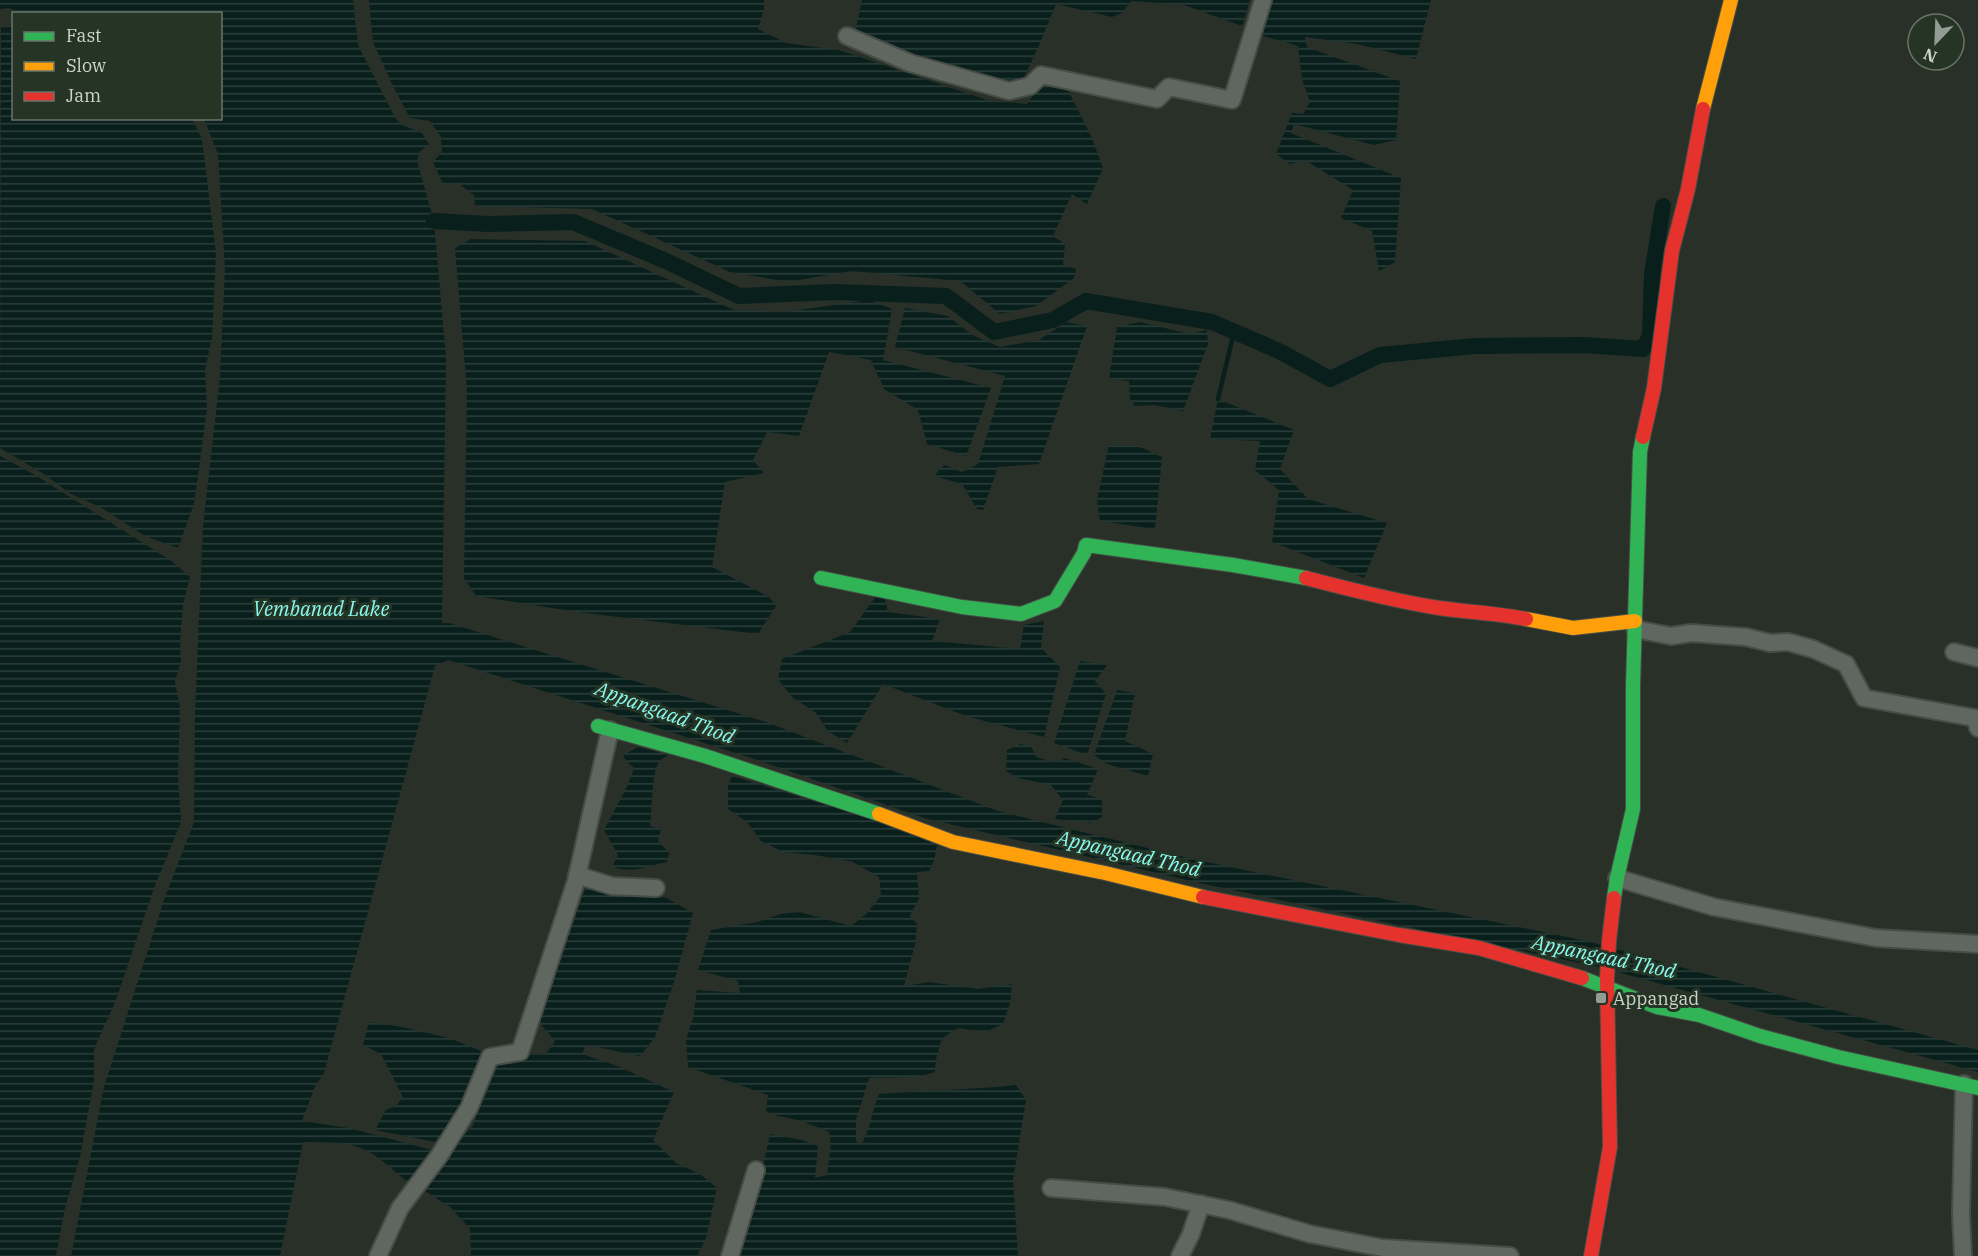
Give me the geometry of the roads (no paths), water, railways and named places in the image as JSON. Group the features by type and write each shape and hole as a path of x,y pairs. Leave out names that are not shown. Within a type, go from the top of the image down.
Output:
{"street":[{"path":"847,36 910,63 1009,91 1030,86 1041,75 1157,99 1169,87 1232,100 1263,0"},
{"path":"1591,1256 1610,1147 1607,982 1609,941 1617,878 1632,809 1640,452 1654,388 1672,251 1688,189 1701,118 1731,0"},
{"path":"821,578 962,607 1021,614 1054,602 1084,553 1086,545 1295,575 1377,597 1498,614 1573,628 1635,625 1671,636 1691,633 1746,637 1770,643 1788,642 1813,649 1845,664 1864,698 1975,718 1978,728"},
{"path":"1954,652 1978,658"},
{"path":"378,1256 400,1208 440,1156 469,1108 490,1057 519,1052 542,988 577,875 604,728 728,764 880,814 953,842 1105,873 1193,895 1479,948 1607,982 1658,1007 1699,1015 1760,1036 1838,1057 1971,1086 1961,1214 1963,1256"},
{"path":"577,875 612,886 656,888"},
{"path":"1617,878 1714,907 1876,938 1978,944"},
{"path":"730,1256 756,1170"},
{"path":"1051,1188 1165,1197 1229,1210 1310,1234 1383,1248 1510,1256"},
{"path":"1180,1256 1191,1234 1201,1204"}],"water":[{"name":"Vembanad Lake","path":"0,0 353,0 358,45 387,102 396,119 402,125 422,133 429,145 420,151 417,161 434,221 446,357 442,623 449,623 766,722 998,811 1192,859 1591,942 1978,1050 1978,1072 1603,968 1204,884 924,818 766,763 448,660 435,666 324,1073 316,1084 302,1121 349,1128 432,1150 417,1179 406,1181 376,1156 349,1144 303,1142 280,1256 71,1256 104,1087 164,900 194,822 195,712 203,526 220,376 225,268 218,154 204,120 222,120 222,12 21,12 9,8 0,9"},
{"path":"369,0 764,0 764,9 758,29 786,43 839,50 987,100 1027,104 1042,84 1068,90 1091,136 1103,168 1087,204 1072,194 1053,236 1065,244 1063,265 1076,269 1074,278 1036,306 1000,314 960,281 851,271 788,282 730,272 592,209 475,206 474,195 458,183 443,184 433,162 442,152 441,137 430,121 410,118 392,84 373,42"},
{"path":"862,0 1250,0 1242,26 1184,5 1132,1 1120,14 1112,17 1056,4 1021,83 981,76 911,58 855,33"},
{"path":"1266,0 1431,0 1416,59 1357,44 1305,37 1307,47 1400,81 1396,140 1374,145 1294,124 1291,133 1401,178 1395,262 1379,271 1372,231 1341,218 1353,190 1305,160 1290,164 1276,154 1292,113 1303,114 1310,102 1302,79 1298,46 1256,34"},
{"path":"1,26 12,27 12,120 192,120 202,139 216,253 212,337 205,370 207,410 194,504 178,548 145,536 100,507 69,493 47,476 0,448"},
{"path":"471,239 585,241 734,310 785,312 869,300 892,309 883,360 991,388 966,456 927,444 918,410 884,389 871,360 829,352 799,436 767,432 753,460 764,473 725,482 712,567 769,597 776,606 758,634 577,612 476,596 464,578 467,390 455,248"},
{"path":"905,308 948,316 974,336 1000,347 1039,340 1066,322 1087,326 1039,464 998,467 983,510 977,509 962,484 934,476 944,465 962,472 978,464 1005,376 895,347"},
{"path":"1140,322 1190,334 1207,330 1208,344 1183,411 1155,405 1135,406 1130,399 1129,381 1109,379 1117,327"},
{"path":"1218,399 1294,430 1280,469 1308,499 1387,523 1364,578 1272,542 1279,490 1255,470 1260,441 1210,439"},
{"path":"1109,445 1138,446 1162,457 1155,529 1100,521 1097,500"},
{"path":"0,456 35,475 173,562 190,577 183,605 181,661 175,682 180,707 178,777 181,822 154,888 116,1000 94,1049 94,1081 80,1157 65,1208 56,1256 0,1256"},
{"path":"877,595 885,599 888,612 940,619 932,641 1020,649 1024,625 1044,621 1041,648 1060,667 1044,737 966,716 883,684 847,743 828,731 816,713 792,697 778,679 782,659 850,632"},
{"path":"1080,661 1107,665 1095,681 1106,694 1087,755 1054,743"},
{"path":"1117,690 1135,693 1125,741 1153,754 1148,776 1107,764 1094,755"},
{"path":"1020,744 1031,746 1036,757 1054,761 1065,758 1098,769 1087,795 1102,799 1102,817 1091,823 1055,819 1063,800 1051,785 1018,778 1006,771 1007,750"},
{"path":"638,747 669,755 660,761 656,768 650,826 661,829 658,841 669,853 667,862 628,870 612,867 618,855 604,830 634,768 623,755"},
{"path":"732,776 938,839 934,861 929,871 917,872 919,898 910,916 917,924 915,944 904,986 929,982 978,989 1012,984 1010,1003 1003,1024 985,1032 958,1028 942,1038 935,1072 918,1077 869,1078 856,1120 856,1141 861,1145 879,1094 1016,1085 1026,1100 1013,1180 1018,1256 734,1256 764,1161 770,1134 802,1140 818,1146 815,1178 827,1175 831,1144 829,1132 802,1121 766,1111 768,1095 688,1067 686,1040 693,1018 697,990 740,993 738,981 698,970 711,930 799,912 851,926 866,914 881,896 879,877 853,862 783,852 761,841 747,822 728,809 728,786"},
{"path":"585,889 630,897 663,896 693,913 674,982 655,1037 640,1056 586,1045 582,1054 620,1067 674,1092 653,1140 676,1163 700,1174 717,1188 706,1238 697,1256 471,1256 470,1229 450,1207 425,1191 457,1142 473,1126 496,1065 532,1054 546,1054 555,1041 538,1021"},
{"path":"369,1022 449,1038 481,1051 463,1105 454,1121 435,1142 375,1130 386,1110 396,1106 403,1097 381,1054 363,1045"}],"waterway":[{"path":"434,221 488,224 573,222 666,261 739,296 834,292 946,296 994,332 1053,320 1086,301 1212,322 1281,352 1330,379 1380,355 1475,346 1584,345 1643,349 1650,336 1652,274 1663,206"},
{"path":"1218,399 1234,332"}],"place":[{"name":"Appangad","path":"1601,998"}],"water label":[{"name":"Appangaad Thod","path":"665,712"},
{"name":"Appangaad Thod","path":"1129,853"},
{"name":"Appangaad Thod","path":"1604,956"}]}
